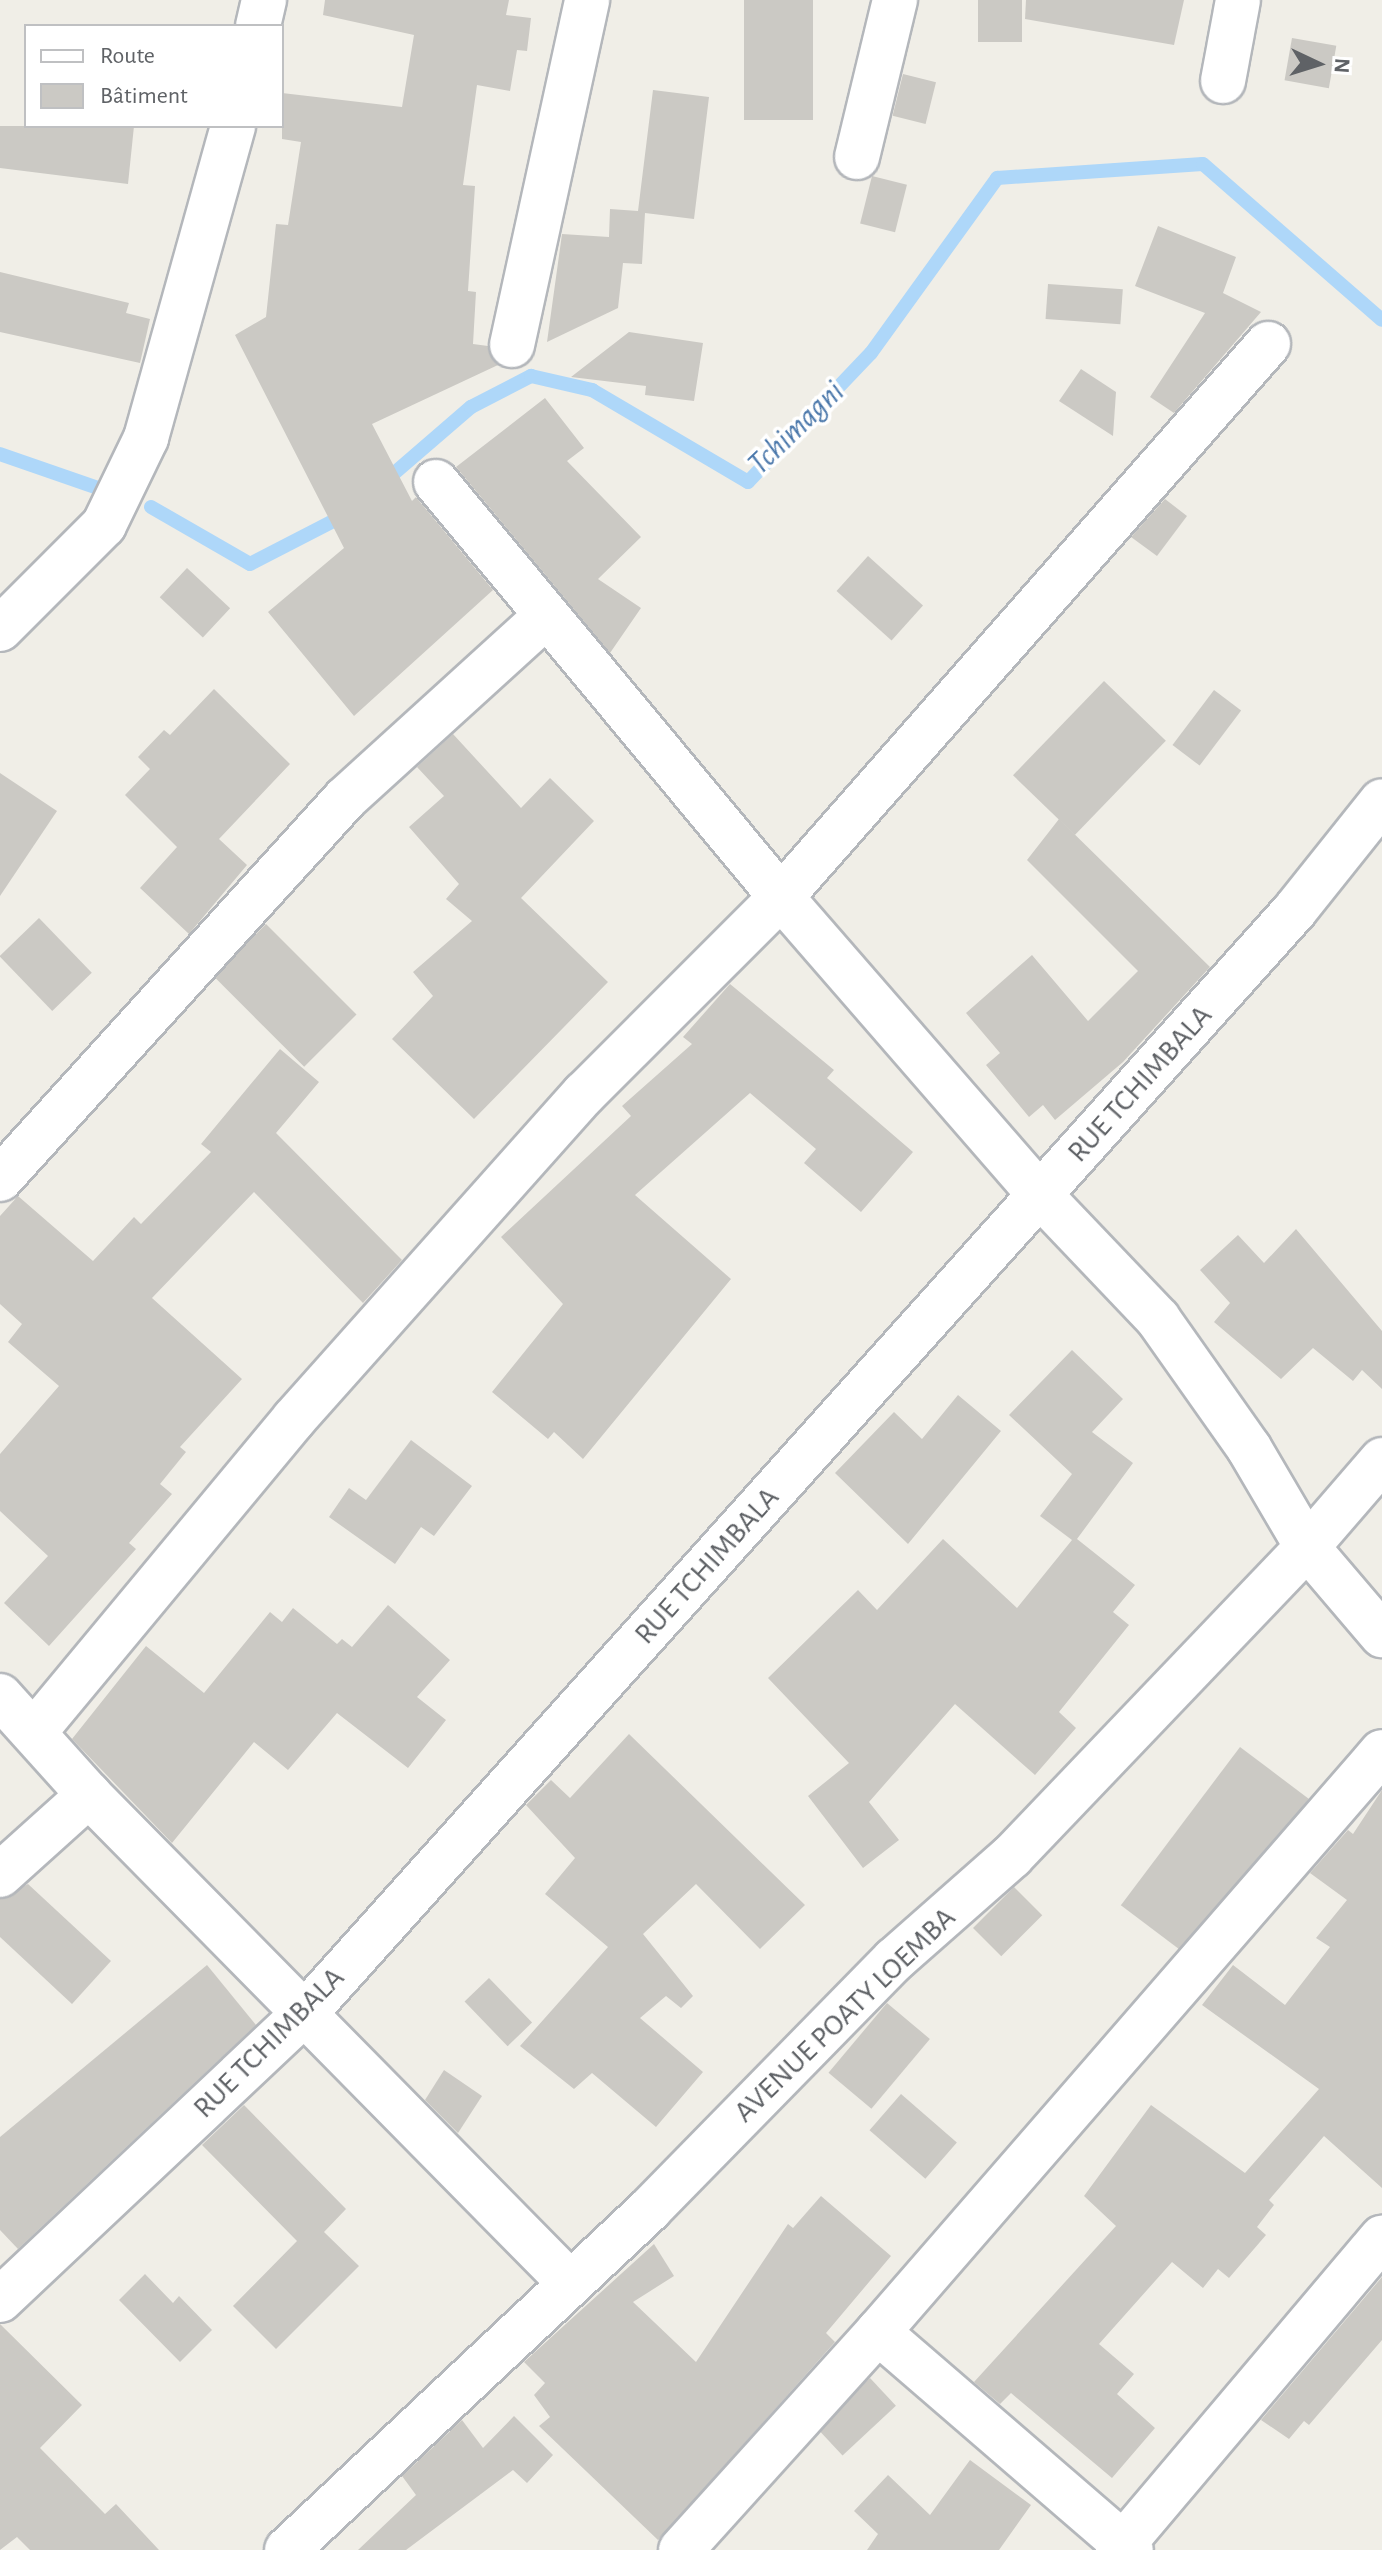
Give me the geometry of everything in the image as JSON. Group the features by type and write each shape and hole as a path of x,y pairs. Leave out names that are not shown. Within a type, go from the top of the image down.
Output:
{"street":[{"path":"258,24 264,0"},
{"path":"512,345 587,0"},
{"path":"857,157 895,0"},
{"path":"1223,81 1238,0"},
{"path":"0,629 104,525 146,438 232,128"},
{"path":"35,1731 294,1419 584,1094 781,897 1268,344"},
{"path":"436,482 545,617 781,897 1041,1196 1158,1319 1249,1448 1307,1547 1382,1635"},
{"path":"0,1179 345,799 545,617"},
{"name":"RUE TCHIMBALA","path":"0,2300 306,2012 1041,1196 1295,910 1382,801"},
{"name":"AVENUE POATY LOEMBA","path":"287,2550 570,2283 894,1960 1012,1856 1307,1547 1382,1460"},
{"path":"0,1696 35,1731 89,1795 570,2283"},
{"path":"681,2550 878,2332 1382,1752"},
{"path":"0,1875 89,1795"},
{"path":"878,2332 1124,2548 1382,2238"}],"building":[{"path":"325,0 509,0 506,15 531,18 527,51 517,50 510,91 477,85 463,185 475,186 468,291 476,292 473,344 488,346 498,365 372,424 412,501 416,497 493,590 354,716 268,612 344,548 235,335 266,317 276,224 288,225 301,142 282,139 284,93 402,107 414,35 323,15"},
{"path":"744,0 813,0 813,120 744,120"},
{"path":"978,0 1022,0 1022,42 978,42"},
{"path":"1026,0 1184,0 1174,45 1025,19"},
{"path":"1292,38 1336,46 1329,88 1285,80"},
{"path":"903,74 936,82 926,124 893,116"},
{"path":"653,90 709,97 694,219 645,213 642,264 623,263 618,308 547,342 562,234 609,237 610,209 638,211"},
{"path":"0,126 134,128 128,184 0,168"},
{"path":"872,176 907,185 895,232 860,224"},
{"path":"1158,226 1236,257 1223,293 1261,312 1174,413 1150,397 1205,313 1135,286"},
{"path":"0,272 129,303 126,313 150,319 140,363 0,332"},
{"path":"1048,284 1123,289 1120,324 1046,319"},
{"path":"629,332 703,343 694,401 645,395 646,386 571,377"},
{"path":"1081,369 1116,392 1113,436 1059,401"},
{"path":"545,398 584,448 567,461 641,537 598,579 641,608 610,653 456,467"},
{"path":"1165,499 1187,516 1157,556 1131,537"},
{"path":"868,556 923,606 892,640 837,591"},
{"path":"187,568 230,608 203,637 160,597"},
{"path":"1104,681 1166,741 1075,835 1013,775"},
{"path":"214,689 290,764 219,839 247,865 189,934 140,888 177,847 125,795 150,769 138,757 164,730 170,735"},
{"path":"1214,690 1241,710 1200,766 1172,745"},
{"path":"453,734 521,808 550,778 594,821 521,898 608,982 474,1119 392,1039 433,996 413,972 472,921 446,899 459,884 409,827 444,796 417,767"},
{"path":"0,773 57,811 0,896"},
{"path":"1059,819 1210,967 1123,1062 1055,1120 1043,1105 1029,1117 986,1065 1000,1053 966,1013 1032,955 1088,1021 1138,971 1027,860"},
{"path":"39,918 92,973 52,1011 0,957"},
{"path":"266,924 357,1015 304,1067 214,976"},
{"path":"730,984 834,1070 827,1078 913,1152 861,1212 804,1163 816,1149 750,1093 635,1195 731,1279 583,1459 554,1432 548,1439 492,1392 563,1304 501,1237 631,1116 622,1106 692,1044 683,1037"},
{"path":"280,1049 319,1082 276,1133 402,1260 363,1303 254,1192 152,1298 242,1379 180,1447 186,1452 160,1484 172,1494 129,1543 136,1549 49,1646 4,1603 48,1556 0,1511 0,1454 59,1386 8,1342 22,1324 0,1304 0,1216 18,1196 93,1261 134,1217 141,1224 211,1152 201,1144"},
{"path":"1296,1229 1382,1331 1382,1389 1362,1370 1353,1381 1313,1348 1281,1379 1214,1322 1230,1303 1200,1270 1238,1235 1264,1263"},
{"path":"1072,1350 1123,1399 1092,1432 1133,1463 1077,1539 1135,1585 1113,1612 1129,1625 1059,1712 1076,1728 1035,1775 955,1704 869,1802 899,1840 863,1868 808,1796 849,1763 768,1678 858,1590 877,1610 943,1539 1017,1608 1072,1540 1040,1516 1072,1474 1009,1415"},
{"path":"958,1395 1001,1431 908,1544 835,1473 894,1412 922,1439"},
{"path":"411,1440 472,1486 434,1536 421,1527 395,1564 329,1517 349,1488 366,1500"},
{"path":"388,1605 450,1660 417,1697 446,1720 408,1768 337,1713 288,1770 254,1742 172,1843 72,1739 146,1646 204,1693 270,1612 282,1622 293,1608 337,1644 342,1639 352,1647"},
{"path":"629,1734 805,1905 760,1949 696,1884 643,1934 693,1996 681,2008 666,1996 640,2018 703,2072 656,2127 592,2073 574,2089 520,2046 608,1947 545,1894 575,1858 526,1805 551,1780 570,1798"},
{"path":"1240,1747 1309,1799 1190,1957 1121,1905"},
{"path":"1382,1790 1382,2188 1324,2136 1269,2200 1274,2205 1257,2227 1266,2235 1229,2278 1218,2269 1203,2288 1172,2262 1099,2344 1134,2374 1117,2394 1155,2428 1112,2478 1011,2393 1000,2404 974,2382 1116,2226 1084,2196 1151,2105 1245,2173 1319,2089 1202,2005 1233,1965 1285,2005 1330,1947 1316,1938 1347,1900 1310,1873 1348,1830 1353,1834"},
{"path":"28,1884 111,1961 72,2004 0,1937 0,1899"},
{"path":"1014,1887 1042,1915 1001,1956 973,1928"},
{"path":"207,1965 256,2025 18,2249 0,2230 0,2137"},
{"path":"489,1978 532,2023 508,2046 465,2002"},
{"path":"887,2003 930,2039 871,2109 829,2073"},
{"path":"444,2070 482,2096 458,2133 425,2100"},
{"path":"901,2094 957,2143 925,2179 870,2130"},
{"path":"244,2105 346,2209 324,2232 359,2266 276,2349 233,2306 297,2241 202,2145"},
{"path":"821,2196 891,2256 826,2333 835,2342 658,2540 539,2426 550,2417 534,2395 545,2383 524,2362 654,2244 674,2276 633,2302 696,2362 788,2224 793,2228"},
{"path":"145,2274 173,2303 179,2296 212,2330 180,2362 119,2300"},
{"path":"1382,2277 1382,2340 1309,2425 1304,2421 1289,2439 1261,2420"},
{"path":"0,2324 82,2405 40,2448 105,2514 116,2504 159,2550 30,2550 17,2537 0,2550"},
{"path":"870,2378 896,2406 843,2456 817,2428"},
{"path":"514,2416 553,2455 527,2483 513,2470 406,2550 358,2550 416,2495 402,2476 462,2420 483,2448"},
{"path":"970,2460 1031,2505 999,2550 867,2550 878,2534 854,2511 888,2475 930,2515"}],"waterway":[{"name":"Tchimagni","path":"384,482 471,407 531,376 592,390 748,482 871,353 997,178 1203,164 1382,320"},
{"name":"Tchimagni","path":"0,454 98,488"},
{"name":"Tchimagni","path":"151,507 250,564 347,514"}]}
